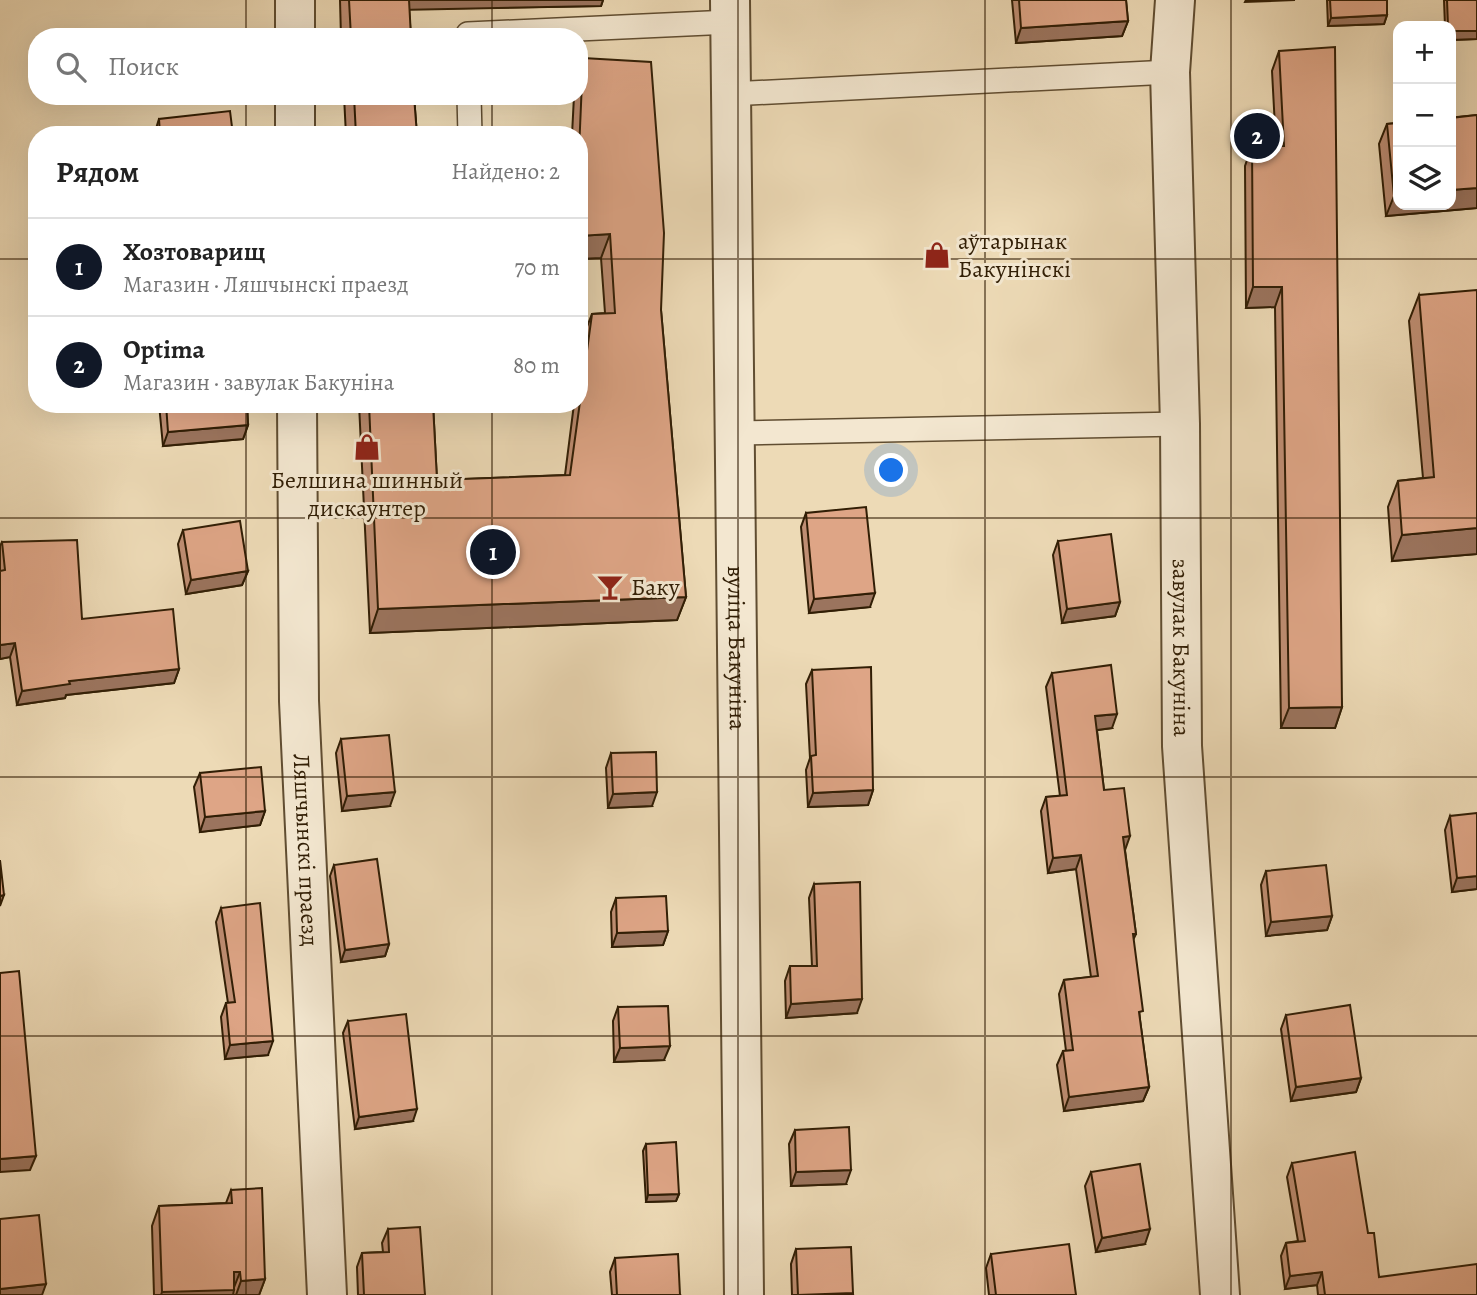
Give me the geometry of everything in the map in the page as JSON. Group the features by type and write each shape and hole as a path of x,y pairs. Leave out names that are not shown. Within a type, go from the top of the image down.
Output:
{"street":[{"path":"295,0 295,28"},
{"name":"завулак Бакуніна","path":"1175,0 1170,72 1180,424 1182,746 1220,1295"},
{"name":"вуліца Бакуніна","path":"730,11 737,433 744,1295"},
{"path":"295,105 295,126"},
{"name":"Ляшчынскі праезд","path":"297,413 300,708 327,1295"}],"lane":[{"path":"536,28 730,11"},
{"path":"730,94 1170,72"},
{"path":"469,105 470,126"},
{"path":"737,433 1180,424"}],"building":[{"path":"349,0 409,0 411,28 351,28"},
{"path":"1019,0 1126,0 1128,21 1021,28"},
{"path":"1330,0 1387,0 1387,15 1331,18"},
{"path":"1447,0 1477,0 1477,31 1456,31 1456,21 1448,21"},
{"path":"1335,47 1342,707 1289,708 1282,287 1253,287 1252,146 1284,146 1279,51"},
{"path":"588,58 651,62 664,233 661,310 686,597 378,609 369,413 433,413 437,480 570,475 578,413 588,413 588,343 592,314 615,313 610,234 588,235 588,126 580,126 581,105 588,105"},
{"path":"354,105 415,105 416,126 356,126"},
{"path":"230,111 232,126 159,126 159,119"},
{"path":"1477,115 1477,188 1456,190 1456,117"},
{"path":"1393,123 1393,186 1387,124"},
{"path":"1477,290 1477,528 1402,535 1398,481 1434,477 1419,295"},
{"path":"167,413 247,413 248,425 168,432"},
{"path":"866,507 875,593 814,599 806,513"},
{"path":"240,521 248,571 191,580 183,530"},
{"path":"1111,534 1120,602 1067,609 1058,541"},
{"path":"77,540 82,619 173,609 179,669 69,681 70,684 22,691 15,643 0,645 0,571 5,570 2,542"},
{"path":"1111,665 1117,714 1095,716 1104,790 1124,788 1130,836 1123,837 1136,934 1133,934 1143,1011 1139,1012 1149,1087 1069,1097 1063,1051 1073,1050 1064,980 1098,976 1081,855 1053,858 1046,797 1067,795 1052,673"},
{"path":"871,667 873,790 813,793 811,756 816,755 812,670"},
{"path":"389,735 395,792 347,796 341,739"},
{"path":"656,752 657,792 613,794 611,753"},
{"path":"261,767 265,811 205,817 200,773"},
{"path":"1477,813 1477,876 1457,878 1450,816"},
{"path":"377,859 389,944 345,950 334,865"},
{"path":"0,860 4,895 0,896"},
{"path":"1326,865 1332,916 1271,922 1266,871"},
{"path":"860,882 862,999 791,1004 790,966 817,966 814,884"},
{"path":"666,896 668,931 617,933 616,898"},
{"path":"260,903 273,1041 230,1045 226,1003 235,1002 221,908"},
{"path":"19,971 36,1156 0,1159 0,973"},
{"path":"1350,1005 1361,1078 1296,1087 1286,1015"},
{"path":"668,1006 670,1046 620,1048 618,1007"},
{"path":"406,1014 417,1109 359,1117 348,1021"},
{"path":"849,1127 851,1170 796,1172 795,1130"},
{"path":"676,1142 679,1194 648,1195 646,1144"},
{"path":"1355,1152 1368,1233 1374,1233 1379,1277 1477,1264 1477,1295 1325,1295 1322,1272 1290,1276 1286,1243 1305,1241 1292,1163"},
{"path":"1140,1164 1150,1229 1102,1238 1091,1172"},
{"path":"262,1188 265,1279 241,1281 240,1272 234,1272 234,1290 162,1292 159,1206 232,1203 231,1190"},
{"path":"39,1215 46,1284 0,1289 0,1219"},
{"path":"420,1227 425,1295 364,1295 362,1253 389,1252 388,1229"},
{"path":"1069,1244 1076,1295 996,1295 991,1254"},
{"path":"851,1247 853,1293 798,1295 796,1249"},
{"path":"678,1254 680,1295 617,1295 615,1258"}],"place":[{"name":"Optima","path":"1257,136"},
{"name":"аўтарынак Бакунінскі","path":"937,255"},
{"name":"Белшина шинный дискаунтер","path":"367,447"},
{"name":"Хозтоварищ","path":"493,552"},
{"name":"Баку","path":"610,587"}]}
